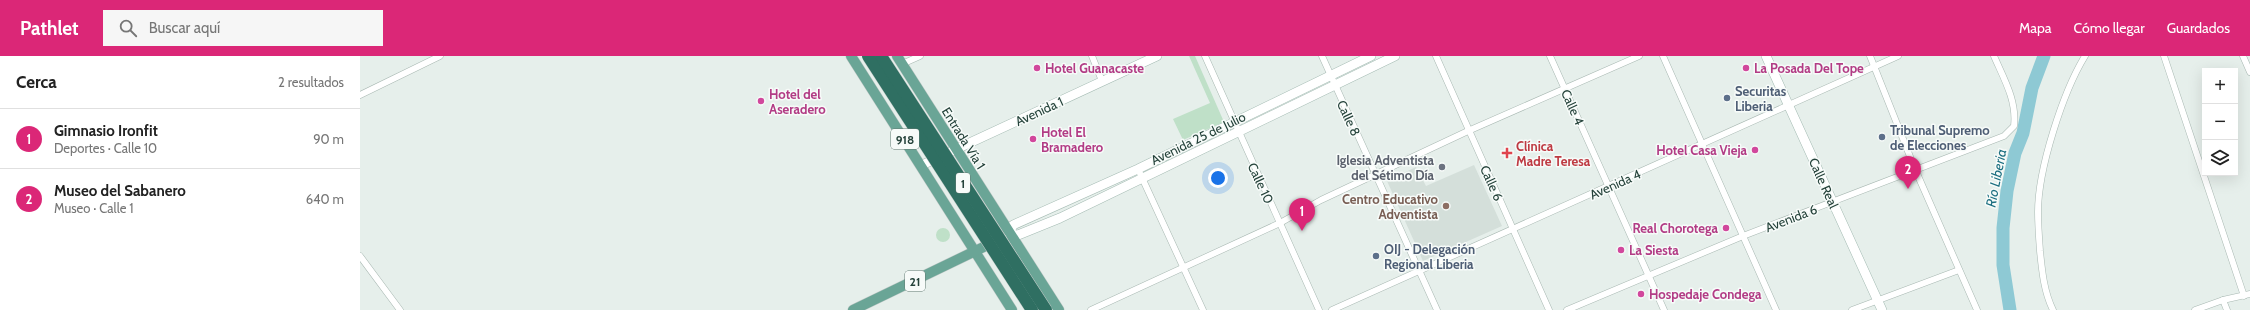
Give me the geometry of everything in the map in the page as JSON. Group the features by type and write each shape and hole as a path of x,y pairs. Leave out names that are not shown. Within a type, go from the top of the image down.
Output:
{"highway":[{"name":"1","path":"868,56 1032,310"},
{"name":"1","path":"881,56 1046,310"}],"main road":[{"name":"918","path":"851,56 922,165 976,252"},
{"name":"Entrada Vía 1","path":"900,60 1009,234 1059,310"},
{"name":"Avenida 25 de Julio","path":"976,252 1009,234"},
{"name":"21","path":"853,310 976,252"},
{"path":"976,252 1012,310"}],"street":[{"path":"360,95 440,56"},
{"path":"900,60 920,56"},
{"path":"1092,56 1102,81"},
{"name":"Avenida 1","path":"922,165 1157,56"},
{"name":"Calle 10","path":"1204,56 1319,310"},
{"name":"Calle 8","path":"1322,56 1334,86 1437,310"},
{"name":"Avenida 25 de Julio","path":"1371,56 1138,169 1013,225 1009,234 1018,235 1060,218 1395,56"},
{"name":"Calle 6","path":"1436,56 1468,131 1549,310"},
{"name":"Calle 4","path":"1550,56 1664,310"},
{"path":"1091,310 1280,223 1321,200 1375,174 1468,131 1639,56"},
{"path":"1663,56 1776,310"},
{"name":"Calle Real","path":"1766,56 1882,310"},
{"path":"1870,56 1915,169 1977,310"},
{"name":"Avenida 4","path":"1332,310 1898,56"},
{"name":"Avenida 6","path":"1567,310 1743,236 2004,136 2014,126 2016,114 2013,100 1994,56"},
{"path":"2053,310 2042,271 2038,211 2041,177 2060,112 2075,72 2085,56"},
{"path":"2164,56 2247,295 2223,300 2195,310"},
{"path":"2243,56 2250,72"},
{"path":"1138,169 1203,310"},
{"path":"360,256 400,310"},
{"path":"1852,310 1960,270"},
{"path":"2223,300 2227,310"}],"shaded area":[{"name":"Centro Educativo Adventista","path":"1474,165 1502,226 1423,261 1387,181 1416,167 1426,186"}],"green space":[{"path":"1189,56 1195,56 1224,122 1183,140 1173,119 1210,103"},
{"path":"940,228 946,228 950,232 950,238 946,242 940,242 936,238 936,232"}],"waterway":[{"name":"Río Liberia","path":"2010,310 2003,265 2003,228 2007,191 2015,153 2023,133 2032,88 2044,56"}],"place":[{"name":"Hotel Guanacaste","path":"1037,68"},
{"name":"La Posada Del Tope","path":"1746,68"},
{"name":"Securitas Liberia","path":"1727,98"},
{"name":"Hotel del Aseradero","path":"761,101"},
{"name":"Tribunal Supremo de Elecciones","path":"1882,137"},
{"name":"Hotel El Bramadero","path":"1033,139"},
{"name":"Hotel Casa Vieja","path":"1755,150"},
{"name":"Clínica Madre Teresa","path":"1507,153"},
{"name":"Iglesia Adventista del Sétimo Día","path":"1442,167"},
{"name":"Museo del Sabanero","path":"1908,189"},
{"name":"Centro Educativo Adventista","path":"1446,206"},
{"name":"Real Chorotega","path":"1726,228"},
{"name":"Gimnasio Ironfit","path":"1302,231"},
{"name":"La Siesta","path":"1621,250"},
{"name":"OIJ - Delegación Regional Liberia","path":"1376,256"},
{"name":"Hospedaje Condega","path":"1641,294"}]}
